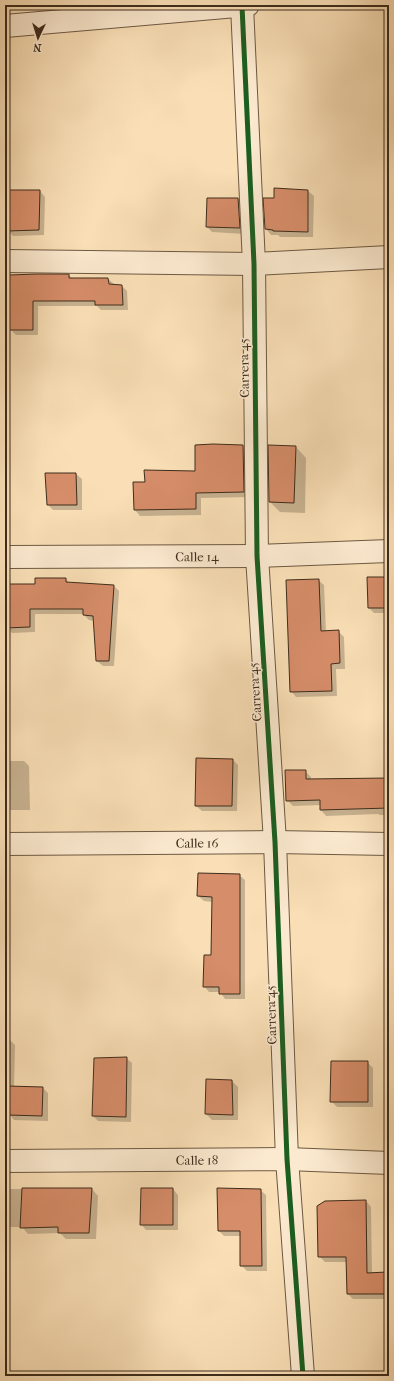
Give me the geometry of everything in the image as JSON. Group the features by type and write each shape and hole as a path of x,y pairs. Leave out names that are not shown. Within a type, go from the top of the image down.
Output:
{"street":[{"path":"5,26 245,6"},
{"name":"Carrera 45","path":"245,6 254,264 257,556 275,842 287,1159 303,1376"},
{"path":"5,261 254,264 389,257"},
{"name":"Calle 14","path":"5,556 257,556 389,551"},
{"name":"Calle 16","path":"5,844 275,842 389,844"},
{"name":"Calle 18","path":"5,1161 287,1159 389,1162"}],"building":[{"path":"274,188 308,190 308,232 273,231 265,229 263,198 274,198"},
{"path":"7,190 40,190 39,230 7,231"},
{"path":"207,198 238,198 240,228 206,227"},
{"path":"69,274 69,278 108,278 109,284 122,285 123,305 95,305 95,301 33,301 33,330 9,330 9,275"},
{"path":"195,445 243,445 244,492 196,493 196,509 134,510 133,482 145,482 144,470 195,471"},
{"path":"268,445 296,446 294,503 269,502"},
{"path":"45,473 76,473 77,505 47,505"},
{"path":"367,577 389,577 389,608 368,608"},
{"path":"35,578 66,578 66,582 114,585 109,661 96,661 93,616 83,615 83,609 30,609 30,627 5,628 5,584 35,584"},
{"path":"319,579 321,631 339,630 340,663 331,664 332,691 290,692 286,580"},
{"path":"196,758 233,759 232,806 195,806"},
{"path":"285,770 306,770 306,779 389,778 389,808 320,810 320,800 286,801"},
{"path":"198,873 240,874 240,994 219,994 219,987 203,987 204,955 211,955 212,897 197,896"},
{"path":"127,1057 126,1117 92,1116 94,1058"},
{"path":"331,1061 368,1061 368,1102 330,1102"},
{"path":"206,1079 232,1080 233,1115 205,1114"},
{"path":"7,1086 43,1087 42,1116 8,1115"},
{"path":"22,1188 92,1188 89,1233 58,1233 58,1227 20,1228"},
{"path":"141,1188 173,1188 173,1225 140,1225"},
{"path":"217,1188 261,1189 262,1266 240,1266 240,1231 218,1231"},
{"path":"366,1200 367,1273 387,1272 387,1294 347,1294 346,1257 318,1257 317,1206 325,1201"}],"cycle path":[{"path":"242,6 254,264 257,556 275,842 287,1159 303,1376"}]}
